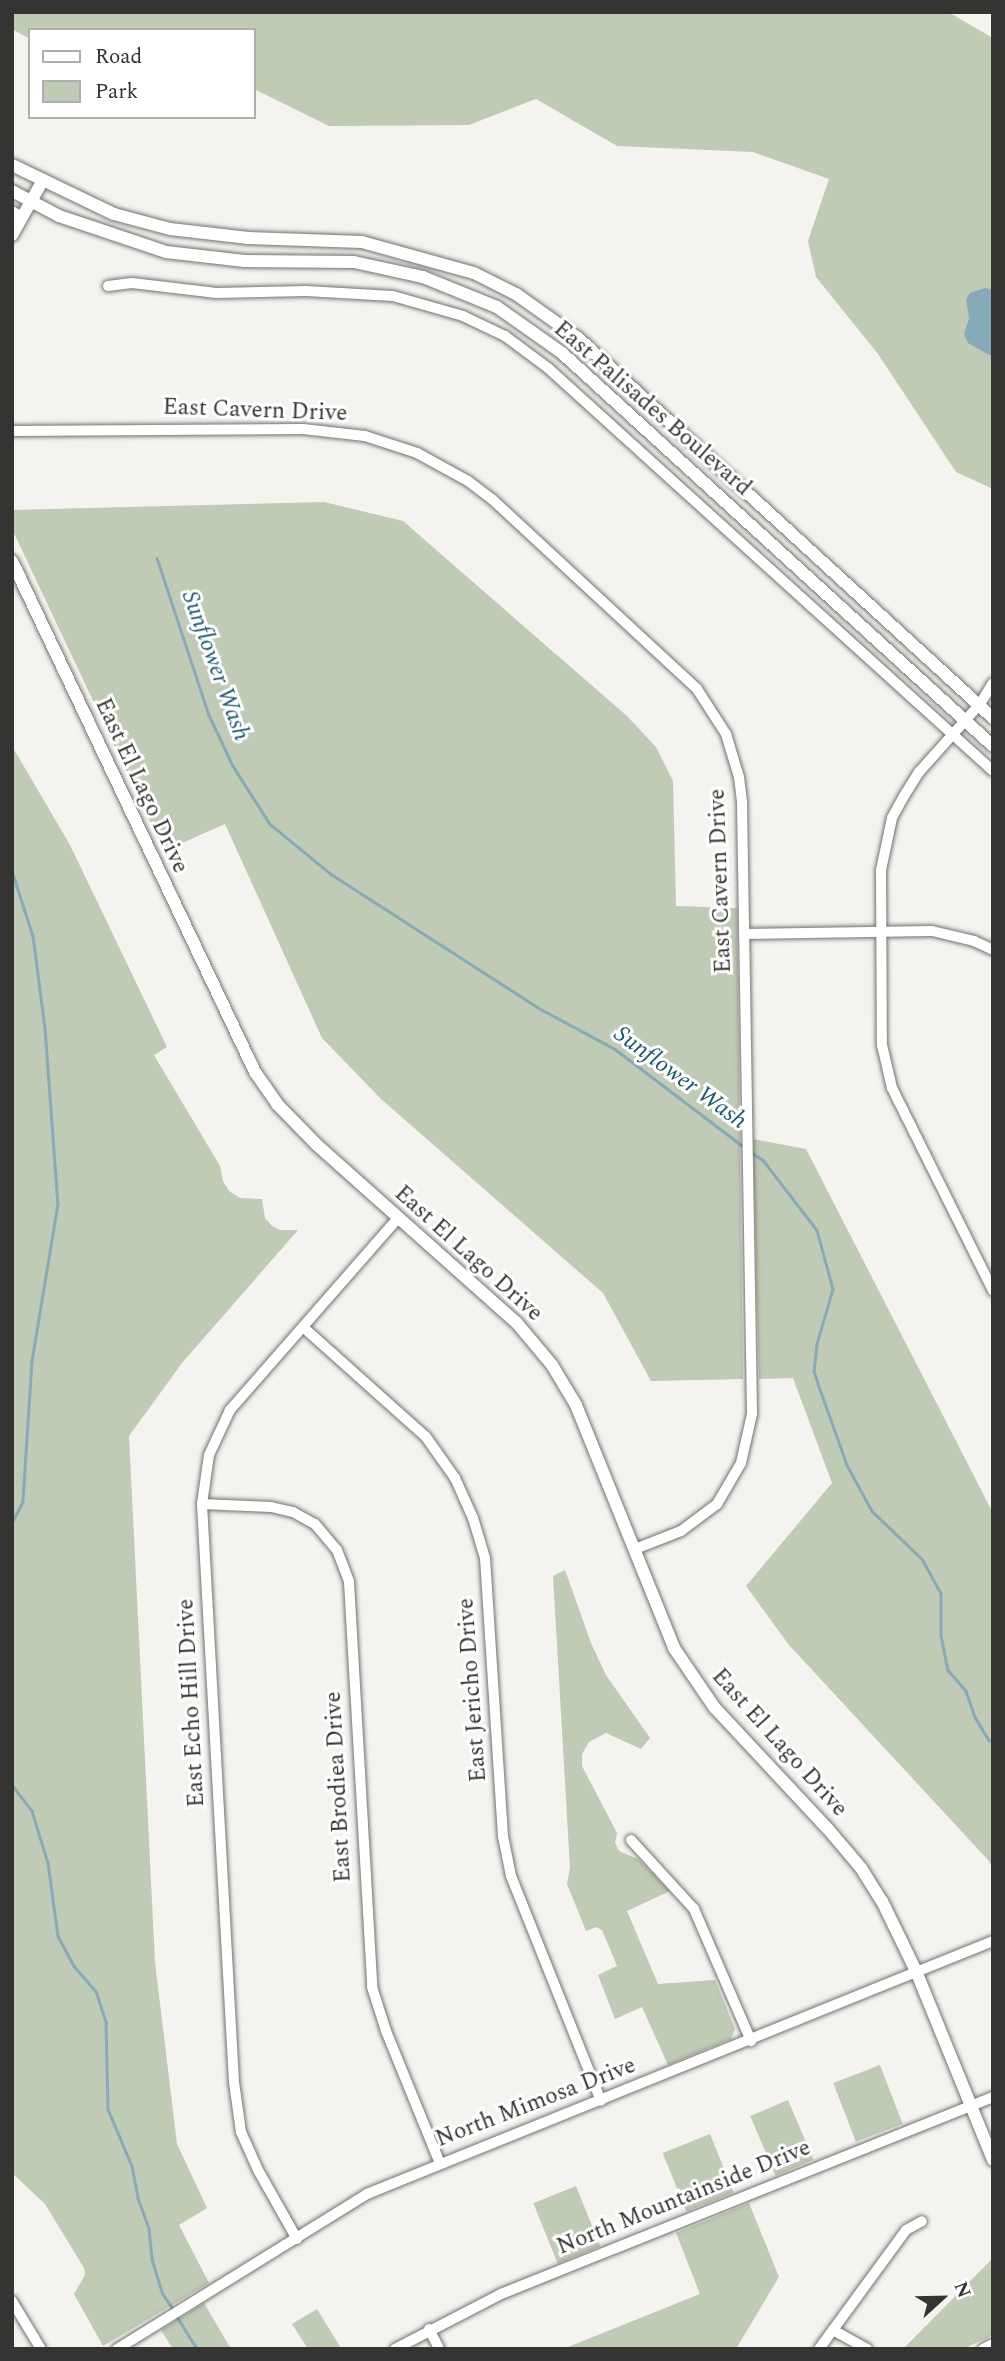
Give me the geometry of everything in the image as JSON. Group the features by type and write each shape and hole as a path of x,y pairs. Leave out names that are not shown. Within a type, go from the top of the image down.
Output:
{"street":[{"name":"East Palisades Boulevard","path":"12,166 114,214 170,229 248,238 362,242 474,273 516,294 578,338 993,718"},
{"path":"12,236 17,214 31,202 42,181"},
{"name":"East Palisades Boulevard","path":"12,191 98,232 166,252 244,261 354,262 424,277 497,307 562,352 993,747"},
{"path":"108,286 132,283 216,293 306,291 393,296 463,316 505,336 559,377 951,736 993,771"},
{"name":"East Cavern Drive","path":"12,431 303,429 365,436 417,453 468,481 493,500 697,689 726,734 740,777 752,1414 741,1463 717,1504 681,1531 635,1549"},
{"name":"East El Lago Drive","path":"12,561 255,1072 277,1104 296,1125 516,1322 552,1365 576,1405 674,1648 715,1708 862,1868 883,1901 916,1971 993,2160"},
{"path":"993,682 979,705 919,772 892,818 881,870 883,1045 892,1088 993,1291"},
{"path":"979,705 993,698"},
{"path":"744,934 932,932 974,941 993,950"},
{"name":"East Echo Hill Drive","path":"298,2239 258,2170 241,2132 234,2082 202,1504 209,1455 230,1410 398,1218"},
{"name":"East Jericho Drive","path":"303,1327 426,1437 455,1478 473,1518 485,1558 503,1836 511,1876 601,2101"},
{"name":"East Brodiea Drive","path":"202,1504 271,1507 293,1512 315,1524 337,1550 349,1582 372,1987 386,2031 440,2163"},
{"path":"631,1840 694,1909 751,2040"},
{"name":"North Mimosa Drive","path":"117,2349 367,2194 993,1941"},
{"name":"North Mountainside Drive","path":"395,2349 501,2294 993,2097"},
{"path":"819,2349 906,2230 922,2221"},
{"path":"12,2301 41,2349"},
{"path":"429,2329 439,2349"},
{"path":"833,2330 867,2349"},
{"path":"983,2349 993,2344"}],"green space":[{"path":"12,12 948,12 993,38 993,489 956,472 878,354 816,277 808,241 829,179 753,152 617,146 536,99 469,125 329,126 256,90 256,28 28,28 28,38 12,29"},
{"path":"324,502 403,521 627,716 656,747 673,781 676,906 737,908 743,1379 651,1381 603,1293 381,1099 322,1038 225,824 164,851 12,529 12,510"},
{"path":"12,746 70,845 167,1047 154,1055 220,1166 223,1181 229,1191 240,1198 262,1199 265,1218 272,1226 280,1230 298,1230 182,1363 129,1436 155,1962 177,2144 207,2208 179,2225 209,2283 103,2346 74,2294 85,2275 84,2268 45,2204 12,2173"},
{"path":"753,1139 806,1149 993,1513 993,1869 989,1861 789,1645 746,1586 832,1483 793,1378 759,1379"},
{"path":"565,1570 591,1643 606,1675 650,1738 641,1749 606,1733 589,1742 582,1754 582,1766 617,1833 615,1843 619,1851 638,1859 670,1891 627,1911 658,1984 715,1980 735,2029 731,2039 668,2065 642,2007 615,2019 598,1975 617,1966 602,1930 596,1927 586,1931 567,1884 570,1868 553,1576"},
{"path":"880,2065 903,2124 856,2142 833,2083"},
{"path":"788,2100 813,2160 776,2176 750,2116"},
{"path":"710,2134 734,2192 686,2212 663,2153"},
{"path":"576,2186 600,2246 558,2263 533,2203"},
{"path":"749,2203 779,2277 736,2349 563,2349 700,2294 676,2233"},
{"path":"993,2258 993,2335 963,2349 903,2349"},
{"path":"204,2303 231,2349 173,2349 161,2330"},
{"path":"317,2309 341,2349 308,2349 292,2324"}],"water":[{"path":"985,288 993,290 993,357 968,343 964,334 969,318 966,299 970,293"}],"waterway":[{"name":"Sunflower Wash","path":"157,558 209,715 233,766 270,824 331,874 537,1007 615,1049 744,1147"},
{"path":"12,871 33,936 45,1028 58,1204 32,1361 23,1502 12,1524"},
{"name":"Sunflower Wash","path":"752,1153 763,1160 817,1230 833,1289 817,1344 814,1371 821,1392 847,1465 872,1511 922,1559 941,1593 941,1635 948,1670 966,1691 975,1717 989,1740 993,1741"},
{"path":"12,1785 32,1811 48,1863 58,1936 74,1966 96,1991 106,2022 108,2109 132,2166 138,2198 149,2229 152,2259 163,2294 173,2309"},
{"path":"176,2315 197,2349"}]}
